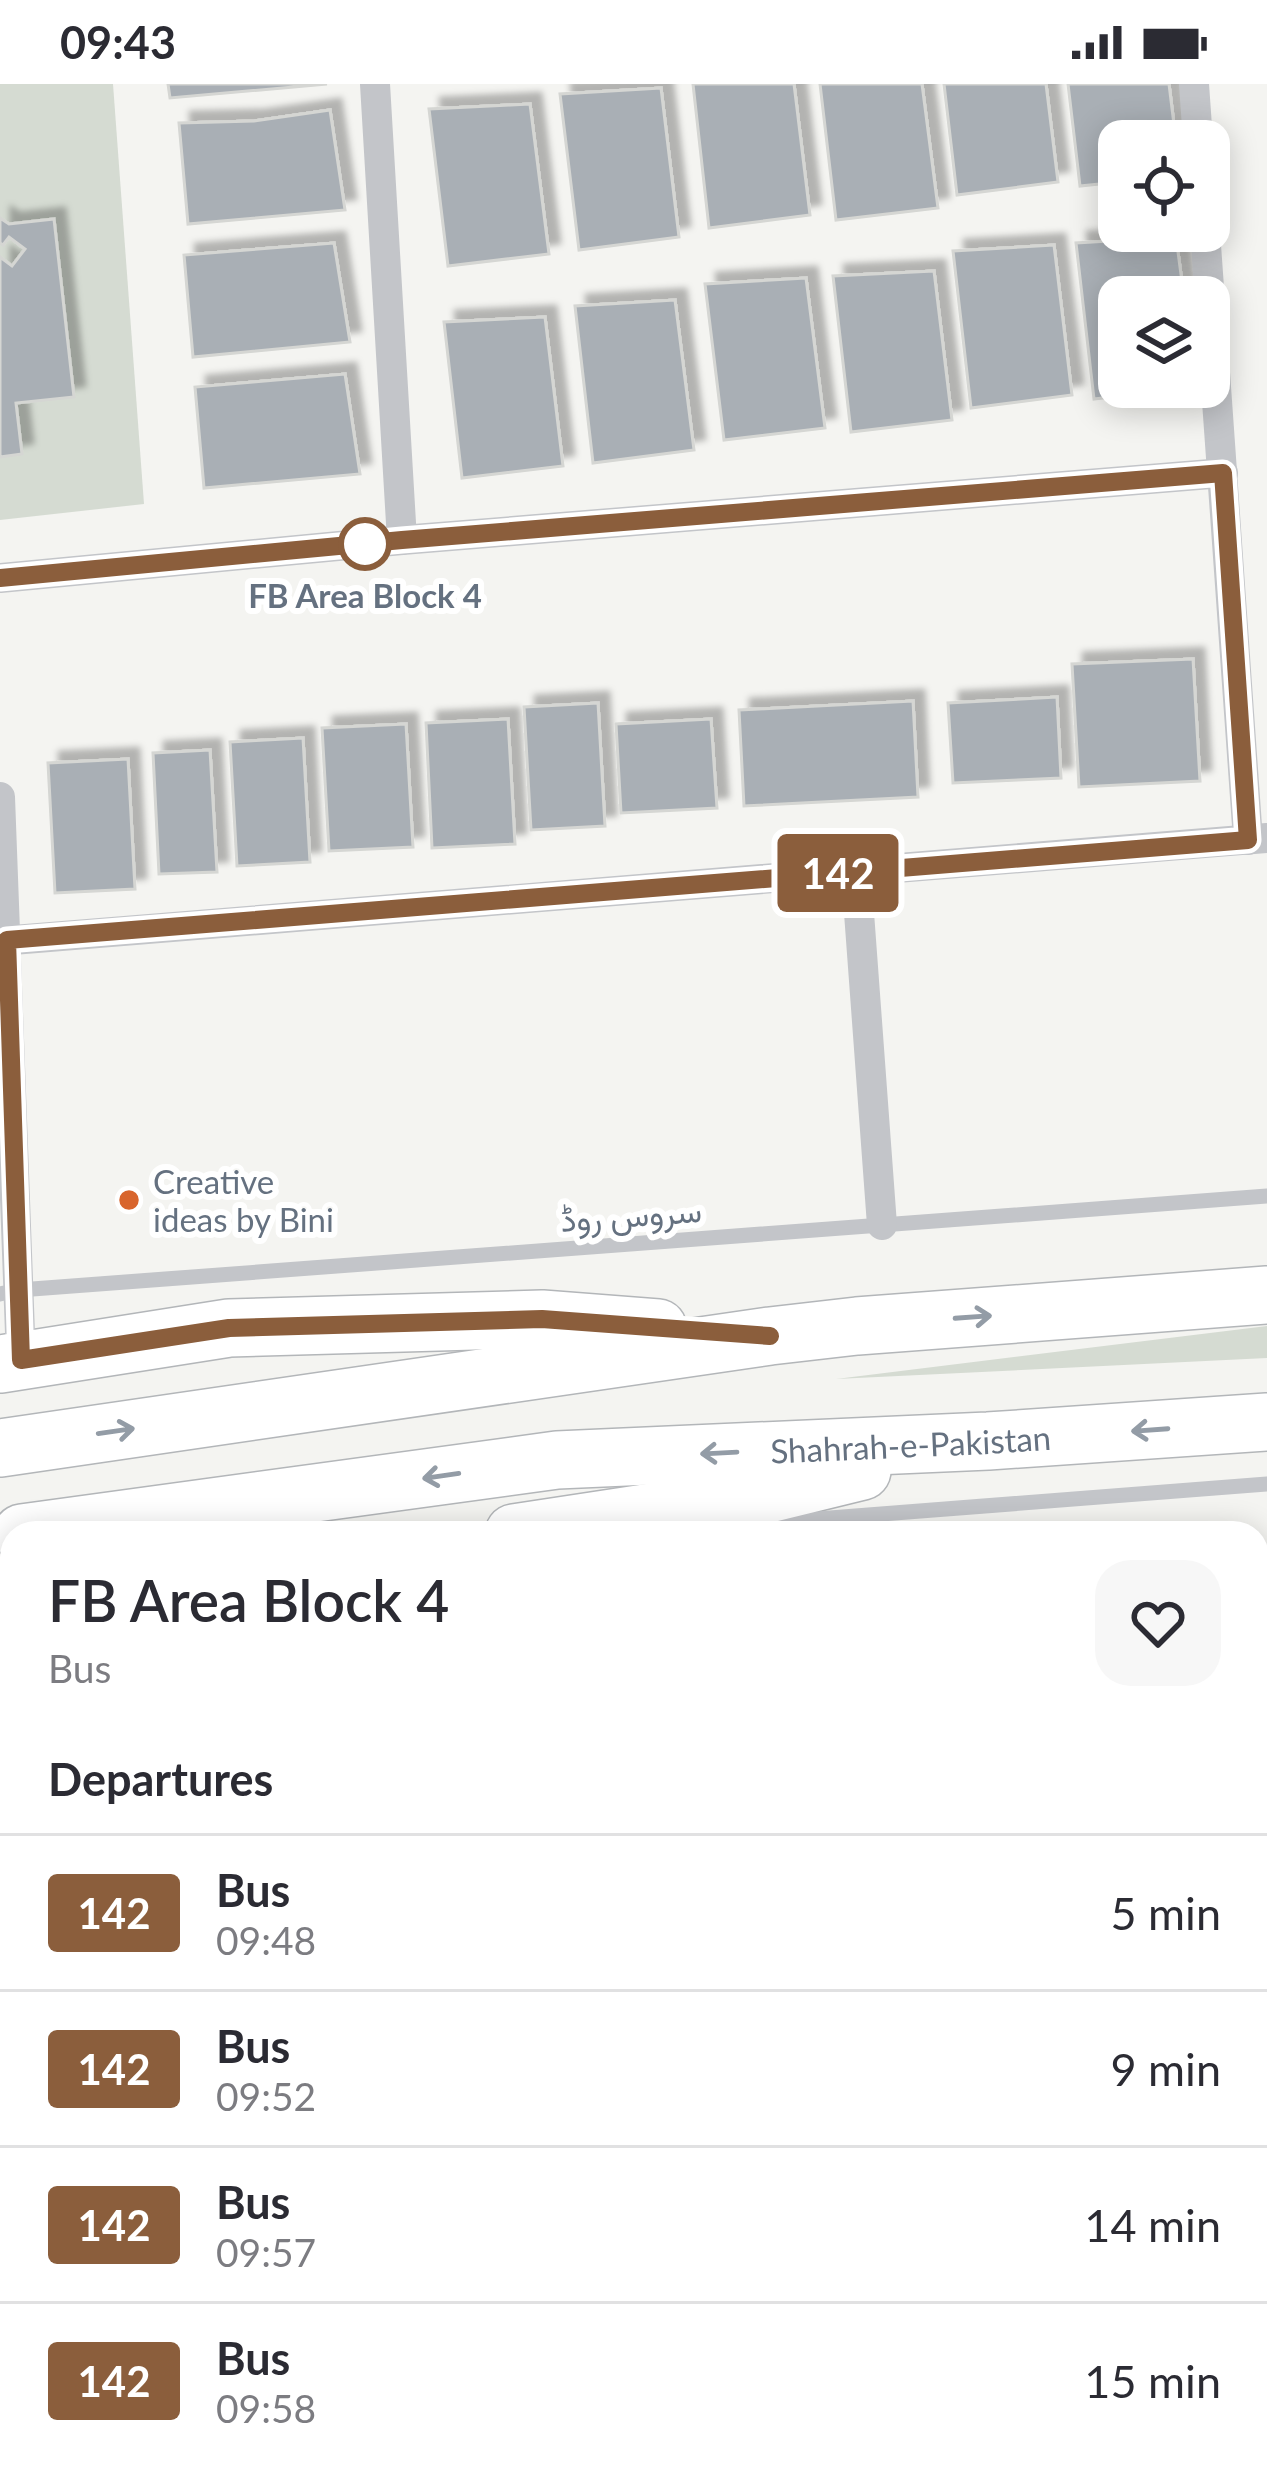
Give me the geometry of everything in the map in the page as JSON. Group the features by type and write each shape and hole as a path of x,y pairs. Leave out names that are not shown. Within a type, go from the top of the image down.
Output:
{"highway":[{"path":"0,1448 770,1336 1267,1295"},
{"path":"11,1362 229,1328 542,1319 770,1336"},
{"name":"Shahrah-e-Pakistan","path":"110,1521 556,1460 988,1441 1267,1422"},
{"path":"703,1521 766,1517 988,1441"}],"street":[{"path":"375,84 402,540"},
{"path":"1193,84 1196,120"},
{"path":"3,941 1257,839 1207,252"},
{"path":"0,578 1223,473"},
{"path":"0,797 11,1362"},
{"path":"856,872 882,1225"}],"lane":[{"name":"سروس روڈ","path":"9,1292 1267,1196"},
{"path":"766,1517 1267,1484"}],"shaded area":[{"path":"0,84 113,84 144,504 0,520"},
{"path":"1267,1326 1267,1358 836,1379"}],"building":[{"path":"168,84 327,84 170,98"},
{"path":"693,84 794,84 810,215 709,228"},
{"path":"820,84 922,84 938,208 836,220"},
{"path":"944,84 1046,84 1058,182 957,195"},
{"path":"1068,84 1169,84 1173,120 1098,120 1098,184 1080,186"},
{"path":"661,88 679,237 579,250 560,94"},
{"path":"530,104 549,254 448,266 429,109"},
{"path":"330,110 345,210 188,224 179,123 254,121"},
{"path":"0,218 9,224 54,219 74,397 16,403 22,454 0,457 0,257 12,266 25,249 9,237 0,243"},
{"path":"1098,242 1098,252 1178,252 1181,276 1098,276 1098,399 1094,399 1076,243"},
{"path":"334,243 350,342 193,357 184,255"},
{"path":"1054,245 1072,395 971,408 953,251"},
{"path":"934,271 952,420 851,432 833,276"},
{"path":"806,278 825,428 724,440 705,284"},
{"path":"675,300 694,450 593,463 575,306"},
{"path":"545,317 563,466 462,478 444,322"},
{"path":"345,374 360,474 204,488 195,387"},
{"path":"1193,659 1200,781 1079,787 1072,664"},
{"path":"1057,697 1061,778 953,783 948,703"},
{"path":"913,701 918,797 744,806 739,710"},
{"path":"598,703 605,826 531,830 524,707"},
{"path":"508,719 515,844 432,848 426,723"},
{"path":"711,719 717,808 621,813 616,724"},
{"path":"406,724 413,847 329,851 322,728"},
{"path":"303,738 310,862 237,866 230,742"},
{"path":"210,750 217,872 159,874 153,753"},
{"path":"128,759 135,889 55,893 48,763"}],"bus line":[{"name":"142","path":"0,578 1223,473 1248,840 7,940 21,1360 229,1328 542,1319 770,1336"}],"place":[{"name":"FB Area Block 4","path":"365,544"},
{"name":"Creative ideas by Bini","path":"129,1200"}]}
